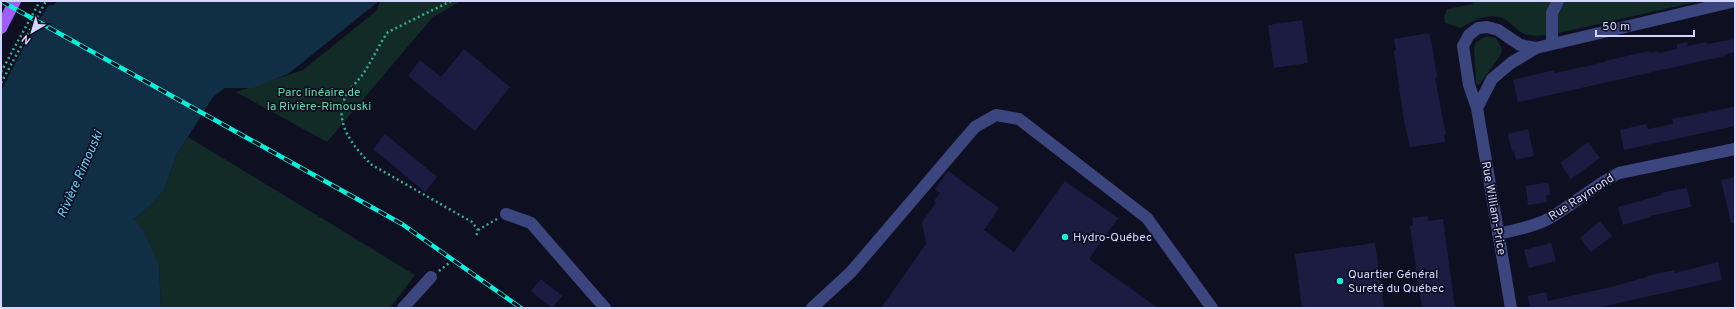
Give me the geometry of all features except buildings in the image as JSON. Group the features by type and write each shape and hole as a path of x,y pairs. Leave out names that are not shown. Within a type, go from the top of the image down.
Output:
{"main road":[{"path":"1,28 15,1"}],"street":[{"path":"1552,44 1552,13 1558,1"},
{"name":"Rue William-Price","path":"1477,108 1492,79 1511,63 1536,48 1735,1"},
{"name":"Rue William-Price","path":"1511,308 1477,108 1470,85 1463,46 1468,35 1478,28 1488,27 1498,30 1520,45 1536,48"},
{"path":"812,308 851,272 975,127 996,115 1019,119 1147,218 1212,308"},
{"name":"Rue Raymond","path":"1498,234 1546,220 1561,212 1602,181 1619,173 1735,149"},
{"path":"506,214 531,223 605,308"},
{"path":"403,308 431,277"}],"path":[{"path":"1,72 40,1"},
{"path":"1,83 46,1"},
{"path":"451,1 388,32 383,38 364,73 344,99 341,111 346,132 363,156 372,165 472,222 478,230"},
{"path":"476,238 478,230 506,214"}],"green space":[{"name":"Parc linéaire de la Rivière-Rimouski","path":"380,1 461,1 432,18 327,142 236,92 303,70 376,11"},
{"path":"1472,1 1700,1 1550,35 1534,36 1519,31 1504,19 1498,17 1485,17 1473,21 1461,28 1445,23 1444,17 1447,9 1473,4"},
{"path":"1486,36 1496,38 1502,49 1501,54 1479,85 1476,84 1474,47 1476,42"},
{"path":"188,137 415,275 390,308 161,308 159,265 134,219 150,206 164,190 177,154"}],"water":[{"name":"Rivière Rimouski","path":"57,1 379,1 288,74 253,88 225,88 213,97 177,154 164,190 150,206 134,219 143,230 159,265 161,308 1,308 1,91 33,29 49,5 54,5"}],"railway":[{"path":"1,1 402,224 521,308"}],"place":[{"name":"Hydro-Québec","path":"1065,237"},
{"name":"Quartier Général Sureté du Québec","path":"1340,281"}]}
